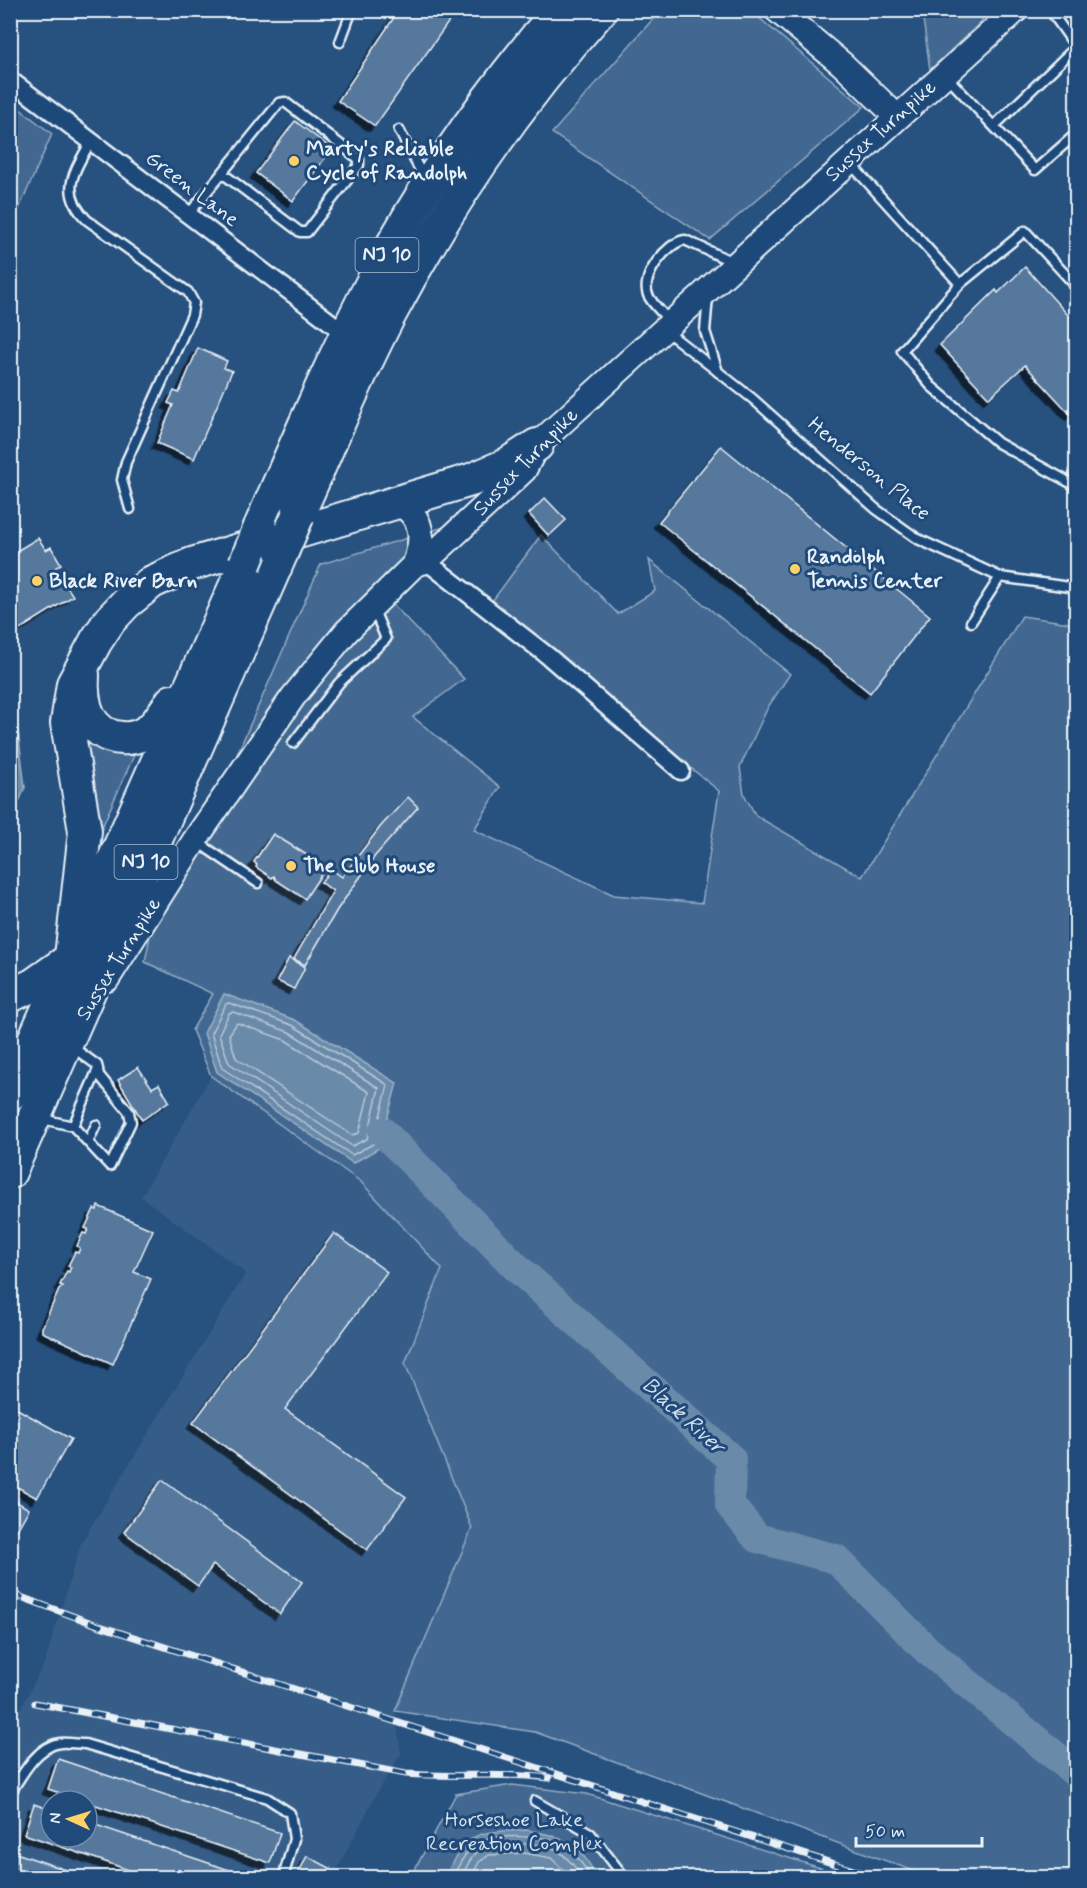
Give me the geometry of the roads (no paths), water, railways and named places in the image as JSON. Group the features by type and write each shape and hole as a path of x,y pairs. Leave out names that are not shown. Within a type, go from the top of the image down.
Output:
{"highway":[{"name":"NJ 10","path":"10,1094 346,334 377,273 428,186 492,92 559,10"},
{"name":"NJ 10","path":"10,1172 362,370 421,258 476,169 519,109 601,10"},
{"path":"10,996 33,985 71,958 85,831 68,736 68,706 73,684 110,620 152,582 200,562 471,480 506,465 537,445"},
{"path":"86,659 82,685 86,712 104,734 126,739 141,735 155,725 206,651"}],"main road":[{"path":"777,10 842,64 897,117"},
{"name":"Sussex Turnpike","path":"69,1040 195,840 316,667 346,632 524,470 537,445 1016,10"},
{"path":"399,503 410,510 422,531 421,563"}],"street":[{"name":"Green Lane","path":"10,80 346,334"},
{"path":"421,563 548,656 681,771"}],"lane":[{"path":"340,42 352,10"},
{"path":"994,126 1077,47 1050,10"},
{"path":"944,74 1035,170 1077,134"},
{"path":"189,215 222,173 279,103 285,102 359,159 359,165 307,232 300,232 222,173"},
{"path":"399,129 428,186"},
{"path":"91,141 73,174 70,190 74,207 87,220 188,292 194,303 192,315 126,462 122,480 130,509"},
{"path":"848,161 960,284"},
{"path":"1077,286 1025,231 960,284 902,351 931,386 998,443 1077,486"},
{"name":"Henderson Place","path":"735,264 686,240 677,241 670,246 650,275 647,285 648,295 667,326 897,525 943,552 1000,577 1077,588"},
{"path":"711,286 705,309 705,331 719,372"},
{"path":"971,622 1000,577"},
{"path":"293,743 339,684 386,639 373,606"},
{"path":"195,840 258,883"},
{"path":"35,1118 73,1126 110,1166 132,1122 129,1112 96,1065 69,1040"},
{"path":"73,1126 98,1069"},
{"path":"108,1102 113,1091"},
{"path":"88,1142 96,1125"},
{"path":"10,1794 28,1766 43,1751 58,1743 85,1744 267,1798 290,1813 294,1839 283,1878"},
{"path":"535,1802 590,1833 625,1878"}],"water":[{"path":"11,694 14,697 25,788 11,820"},
{"path":"224,994 295,1020 397,1083 379,1148 353,1163 217,1072 204,1033"},
{"path":"526,1830 560,1838 569,1843 583,1855 597,1877 445,1877 461,1850 475,1837 495,1832"}],"waterway":[{"name":"Black River","path":"383,1132 517,1268 731,1459 730,1505 757,1538 836,1559 927,1650 1076,1773"}],"railway":[{"path":"10,1593 100,1626 878,1878"},
{"path":"35,1703 406,1774 513,1775 549,1778"}],"place":[{"name":"Marty's Reliable Cycle of Randolph","path":"294,161"},
{"name":"Randolph Tennis Center","path":"795,569"},
{"name":"Black River Barn","path":"37,581"},
{"name":"The Club House","path":"291,866"}],"park label":[{"name":"Horseshoe Lake Recreation Complex","path":"514,1832"}]}
